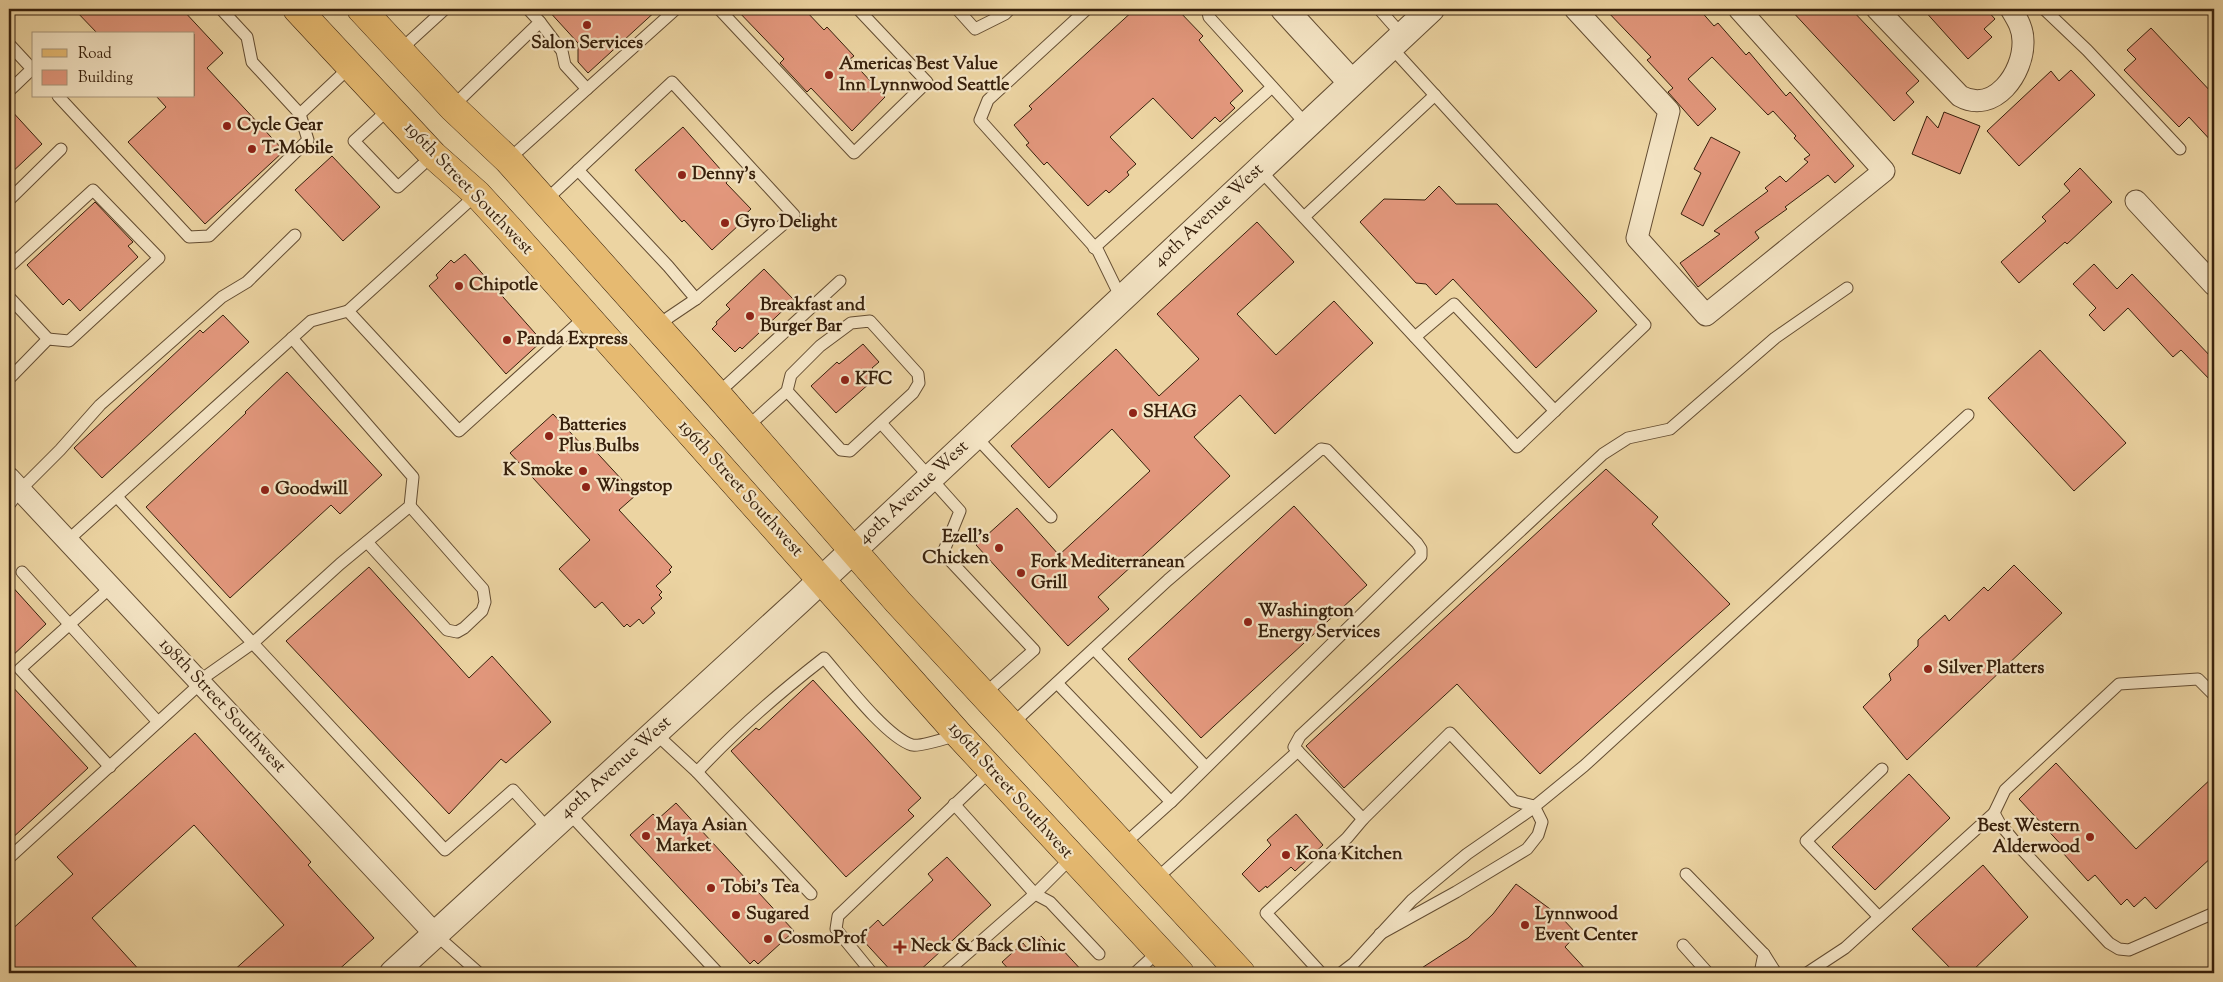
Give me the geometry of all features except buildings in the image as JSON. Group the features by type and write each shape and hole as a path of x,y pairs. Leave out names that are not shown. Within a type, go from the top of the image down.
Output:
{"main road":[{"name":"196th Street Southwest","path":"298,9 433,154 477,194 959,735 1071,858 1180,973"},
{"path":"361,9 452,107 508,160 717,394 852,551 1010,725 1241,973"}],"street":[{"path":"1284,9 1351,82"},
{"name":"40th Avenue West","path":"392,973 931,478 1306,124 1431,9"},
{"path":"1575,9 1669,111 1636,238 1706,315 1884,171 1739,9"},
{"path":"1876,9 1960,96 1978,102 1986,101 2004,88 2015,75 2020,62 2023,42 2020,25 2011,9"},
{"path":"2136,200 2214,285"},
{"name":"198th Street Southwest","path":"12,491 67,540 435,934"}],"lane":[{"path":"60,98 189,237 209,236 308,140 300,114 252,62 247,37 221,9"},
{"path":"400,51 445,9"},
{"path":"528,9 562,51 565,65 586,89"},
{"path":"508,160 676,9"},
{"path":"719,9 854,153 927,82 858,9"},
{"path":"957,9 975,29 1005,14 1010,9"},
{"path":"1087,9 988,100 980,120 1094,248 1121,298"},
{"path":"1207,9 1208,17 1306,124"},
{"path":"1259,169 1518,447 1645,325 1436,95 1396,40 1379,9"},
{"path":"2044,9 2087,50 2180,149"},
{"path":"452,107 540,22"},
{"path":"9,44 32,69"},
{"path":"300,114 351,66"},
{"path":"9,91 32,71"},
{"path":"545,201 672,82 794,216 696,299 656,326"},
{"path":"1094,248 1272,87"},
{"path":"1304,217 1436,95"},
{"path":"390,108 354,141 398,187 433,154"},
{"path":"9,200 61,149"},
{"path":"578,170 668,266 696,299"},
{"path":"9,267 93,190 159,258 69,341 48,339 9,297"},
{"path":"67,540 311,320 348,310 477,194"},
{"path":"12,491 60,450 100,405 222,298 247,282 295,235"},
{"path":"717,394 840,281"},
{"path":"1363,819 1294,747 1300,736 1603,454 1628,438 1670,429 1774,338 1847,288"},
{"path":"1415,337 1454,304 1555,411"},
{"path":"348,310 459,431 586,316"},
{"path":"746,427 786,390 791,375 820,346 851,323 870,321 918,374 919,383 913,393 850,451 841,450 786,390"},
{"path":"9,858 110,767 200,682 253,643 410,506 413,477 292,338"},
{"path":"9,379 48,339"},
{"path":"1341,973 1356,968 1380,934 1412,900 1467,854 1534,806 1584,766 1968,415"},
{"path":"881,423 960,511 943,553 1034,650 983,695"},
{"path":"975,436 1051,518"},
{"path":"1010,725 1168,580 1321,449 1327,450 1417,543 1421,549 1421,556 1171,802 1122,846"},
{"path":"117,496 446,850 513,790 549,830"},
{"path":"367,542 447,630 457,632 464,628 482,611 485,602 483,588 410,506"},
{"path":"22,572 158,722"},
{"path":"110,767 20,669 111,587"},
{"path":"1094,649 1206,767"},
{"path":"697,772 725,741 824,658 869,709 899,738 913,745 959,735"},
{"path":"1807,973 1845,948 1994,813 2005,790 2119,684 2198,679 2214,695"},
{"path":"1057,683 1171,802"},
{"path":"655,733 697,772 811,894"},
{"path":"1321,973 1266,913 1348,838 1363,819 1450,733 1514,801 1534,806 1542,822 1538,835 1527,849 1456,892 1380,934"},
{"path":"1155,880 1298,751"},
{"path":"1879,917 1806,841 1882,768"},
{"path":"872,973 836,929 838,916 991,770"},
{"path":"954,804 1035,894 1050,902 1098,954"},
{"path":"568,812 718,973"},
{"path":"1994,813 2000,824 2022,850 2109,943 2119,950 2129,950 2214,913"},
{"path":"947,973 1035,894 1071,858"},
{"path":"1686,874 1764,954 1776,973"},
{"path":"435,934 479,973"},
{"path":"1683,946 1708,973"},
{"path":"1135,973 1159,951"},
{"path":"1760,973 1764,954"}],"place":[{"name":"Salon Services","path":"587,25"},
{"name":"Americas Best Value Inn Lynnwood Seattle","path":"829,75"},
{"name":"Cycle Gear","path":"227,126"},
{"name":"T-Mobile","path":"252,149"},
{"name":"Denny's","path":"682,175"},
{"name":"Gyro Delight","path":"725,223"},
{"name":"Chipotle","path":"459,286"},
{"name":"Breakfast and Burger Bar","path":"750,316"},
{"name":"Panda Express","path":"507,340"},
{"name":"KFC","path":"845,380"},
{"name":"SHAG","path":"1133,413"},
{"name":"Batteries Plus Bulbs","path":"549,436"},
{"name":"K Smoke","path":"583,471"},
{"name":"Wingstop","path":"586,487"},
{"name":"Goodwill","path":"265,490"},
{"name":"Ezell's Chicken","path":"999,548"},
{"name":"Fork Mediterranean Grill","path":"1021,573"},
{"name":"Washington Energy Services","path":"1248,622"},
{"name":"Silver Platters","path":"1928,669"},
{"name":"Maya Asian Market","path":"646,836"},
{"name":"Best Western Alderwood","path":"2090,837"},
{"name":"Kona Kitchen","path":"1286,855"},
{"name":"Tobi’s Tea","path":"711,888"},
{"name":"Sugared","path":"736,915"},
{"name":"Lynnwood Event Center","path":"1525,925"},
{"name":"CosmoProf","path":"768,939"},
{"name":"Neck & Back Clinic","path":"900,947"}]}
